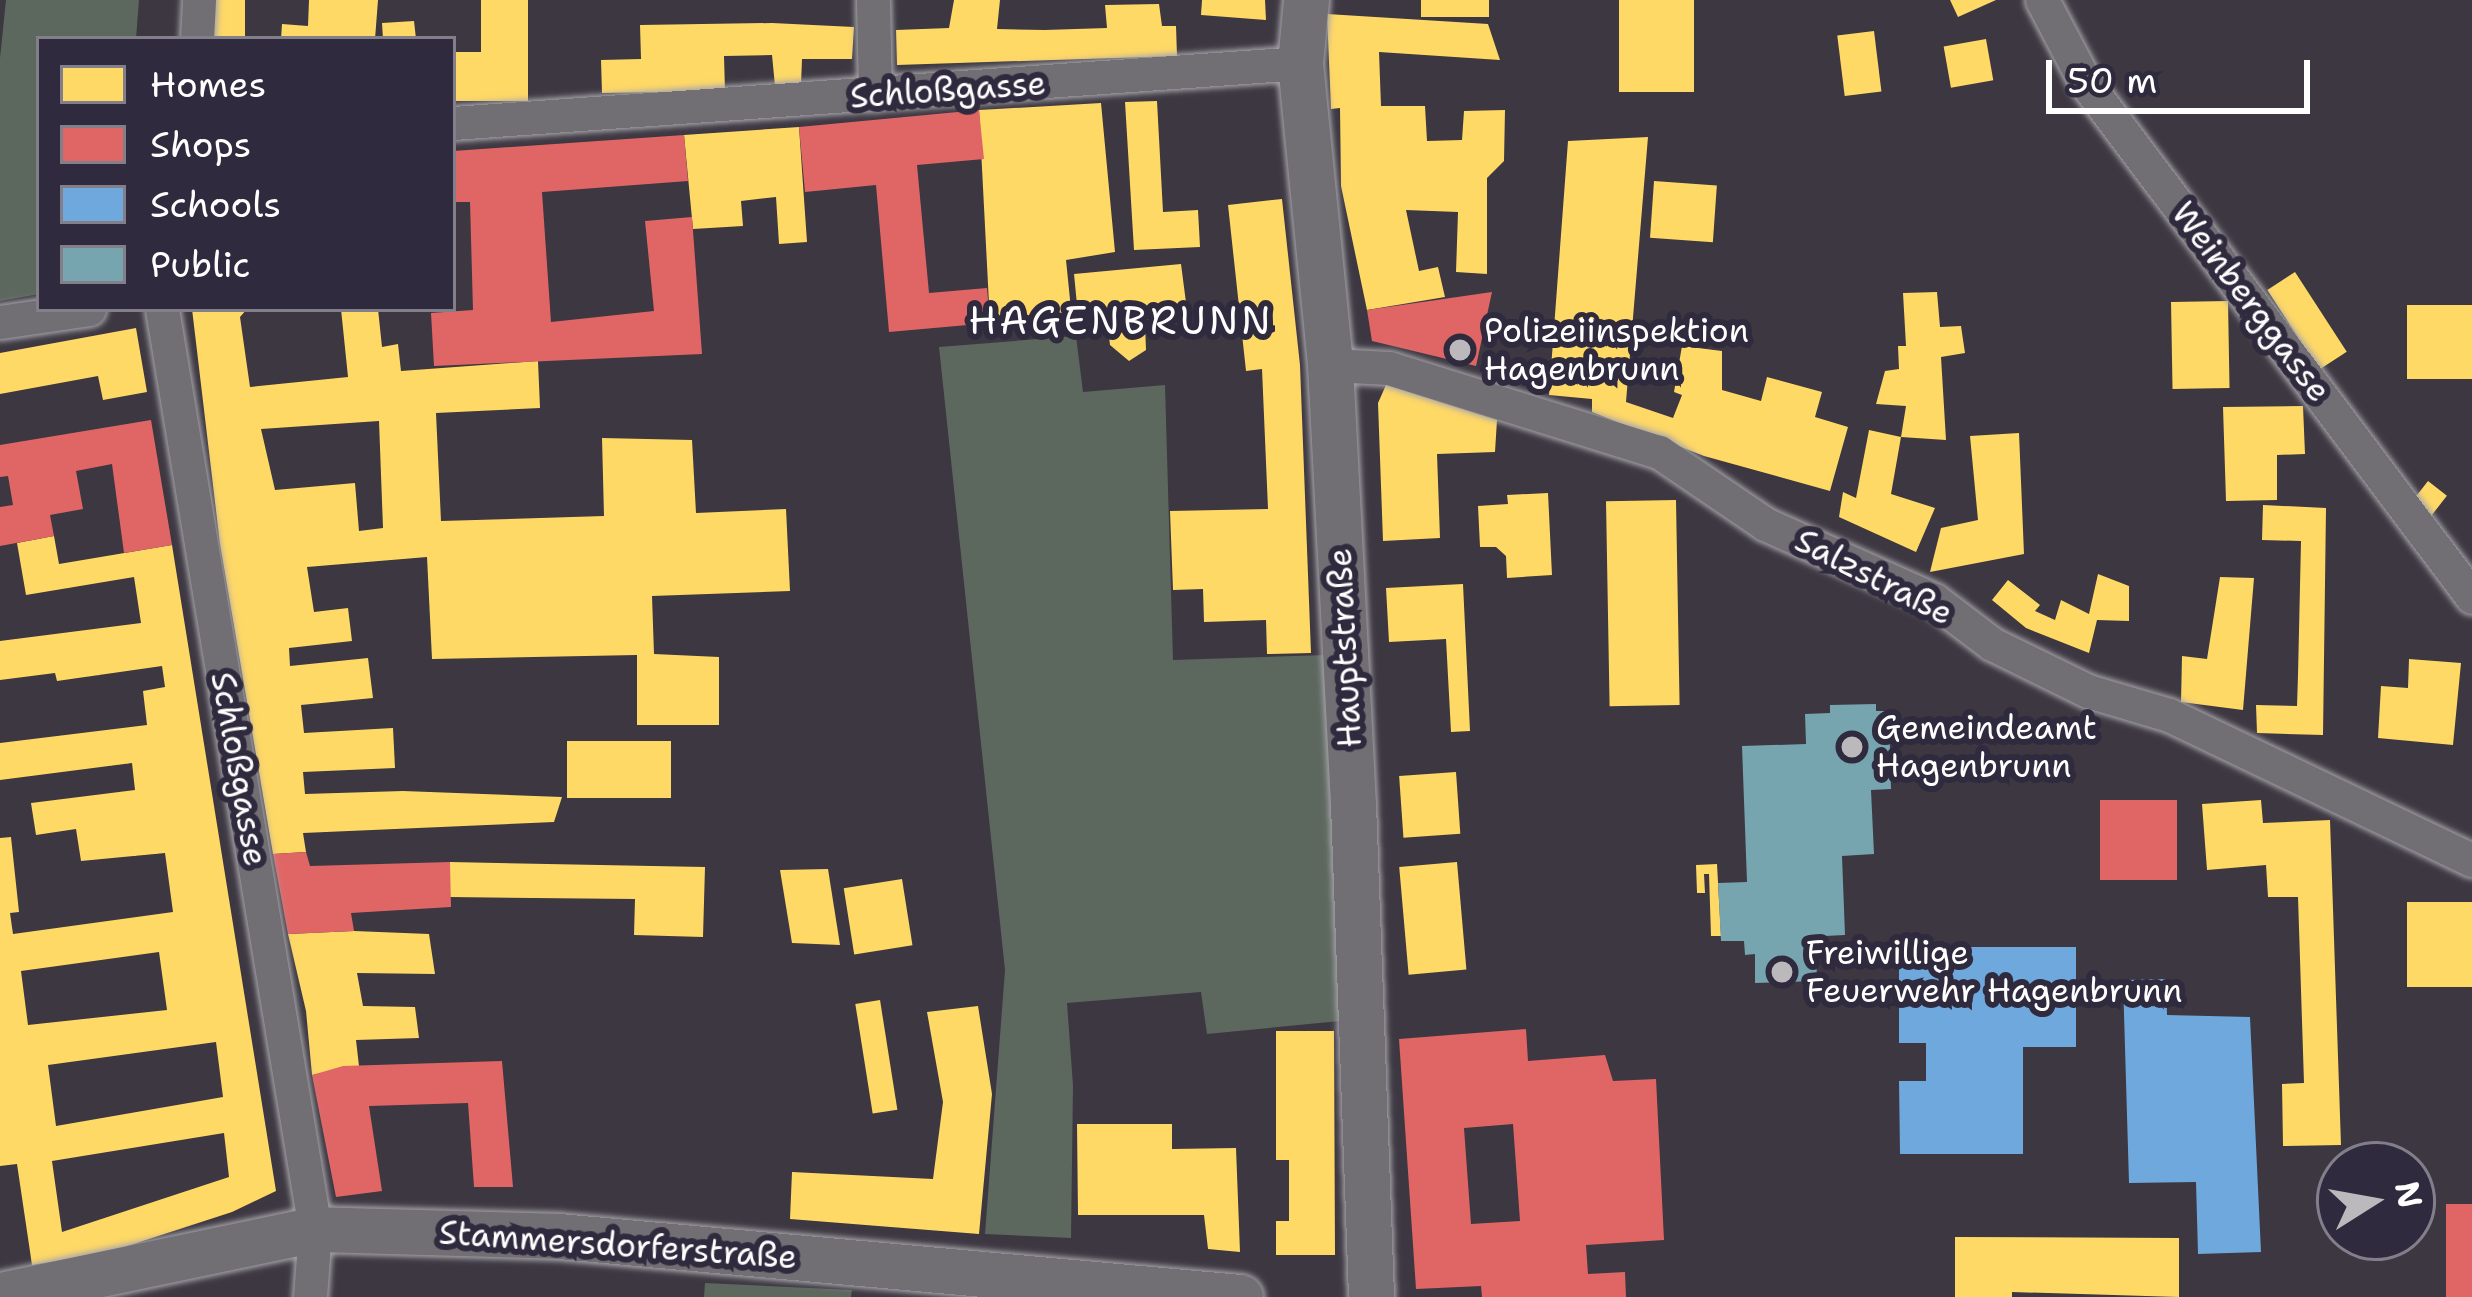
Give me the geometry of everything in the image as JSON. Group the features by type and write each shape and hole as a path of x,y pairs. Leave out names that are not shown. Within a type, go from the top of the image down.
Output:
{"main road":[{"name":"Hauptstraße","path":"1306,0 1300,63 1330,364 1354,804 1371,1297"},
{"name":"Stammersdorferstraße","path":"0,1295 315,1229 559,1236 1240,1297"}],"street":[{"path":"197,36 199,0"},
{"path":"873,0 874,94"},
{"name":"Weinberggasse","path":"2042,0 2085,82 2472,597"},
{"name":"Schloßgasse","path":"456,123 1300,63"},
{"path":"0,322 68,312"},
{"name":"Schloßgasse","path":"162,312 315,1229 310,1297"},
{"name":"Salzstraße","path":"1330,364 1389,368 1659,452 1766,524 1934,600 1992,644 2088,691 2169,715 2472,860"}],"shaded area":[{"path":"6,0 139,0 136,36 36,36 36,295 0,301 0,58"},
{"path":"1076,336 1083,392 1165,385 1173,660 1326,655 1340,1021 1207,1034 1201,992 1067,1003 1073,1085 1071,1238 985,1234 1005,970 939,347"},
{"path":"705,1283 852,1290 851,1297 704,1297"}],"building: Homes":[{"path":"208,0 245,0 245,36 208,36"},
{"path":"309,0 378,0 375,36 281,36 282,24 308,26"},
{"path":"481,0 528,0 528,101 456,101 456,52 481,52"},
{"path":"954,0 1000,0 997,29 1045,30 1107,28 1105,5 1159,4 1162,26 1176,26 1177,56 897,65 896,30 949,28"},
{"path":"1202,0 1265,0 1266,20 1201,15"},
{"path":"1421,0 1489,0 1489,17 1421,17"},
{"path":"1619,0 1694,0 1694,92 1619,92"},
{"path":"1950,0 1996,0 1958,17"},
{"path":"1327,14 1488,24 1500,60 1379,52 1381,106 1425,106 1427,141 1462,140 1464,111 1505,110 1504,161 1487,178 1487,274 1456,272 1458,212 1406,210 1419,271 1438,267 1445,297 1367,310 1341,186 1340,108 1331,109"},
{"path":"414,21 416,36 383,36 382,23"},
{"path":"640,25 854,27 852,59 802,59 801,85 775,86 772,55 724,56 725,91 602,93 601,60 641,59"},
{"path":"1874,31 1881,92 1845,96 1837,36"},
{"path":"1986,39 1993,80 1951,88 1944,46"},
{"path":"1157,101 1163,212 1198,210 1200,247 1134,250 1125,102"},
{"path":"1101,103 1115,252 1066,260 1072,319 990,323 979,110"},
{"path":"799,127 807,242 779,244 776,197 741,201 743,226 693,229 684,135"},
{"path":"1648,137 1626,402 1673,418 1682,395 1674,392 1682,346 1722,351 1722,390 1761,401 1767,377 1822,392 1815,417 1848,427 1830,491 1704,456 1592,412 1592,399 1549,395 1568,141"},
{"path":"1654,181 1717,185 1713,242 1650,238"},
{"path":"1282,199 1300,365 1311,653 1267,654 1266,620 1204,622 1203,589 1173,590 1170,511 1268,509 1262,369 1246,371 1228,205"},
{"path":"1181,264 1188,318 1145,324 1146,350 1129,361 1110,345 1106,312 1078,315 1074,274"},
{"path":"2295,272 2347,352 2319,370 2267,290"},
{"path":"1937,292 1940,327 1961,326 1965,353 1941,357 1946,440 1901,437 1906,406 1876,404 1885,371 1899,369 1898,346 1906,346 1903,293"},
{"path":"2228,301 2230,388 2173,389 2171,302"},
{"path":"2407,305 2472,305 2472,379 2407,379"},
{"path":"192,312 244,312 240,317 250,387 348,377 341,312 378,312 382,347 398,344 401,371 538,361 540,408 436,413 441,521 604,516 602,438 692,440 696,513 786,509 790,591 652,596 654,654 719,657 719,725 637,725 637,655 432,659 427,557 307,567 314,612 348,608 352,641 289,648 290,666 368,658 373,698 301,705 304,733 393,728 395,768 303,772 305,794 403,791 562,797 554,822 303,833 306,852 273,854 220,544","holes":["379,421 383,528 359,531 355,483 275,490 261,429"]},
{"path":"136,328 147,392 103,400 98,376 0,394 0,353"},
{"path":"1386,385 1497,420 1495,452 1437,454 1440,538 1383,541 1378,403"},
{"path":"2303,406 2305,454 2277,455 2277,500 2226,501 2223,407"},
{"path":"1869,430 1901,437 1891,494 1935,508 1916,552 1839,517 1843,492 1856,498"},
{"path":"2019,433 2024,554 1930,572 1941,528 1978,520 1970,436"},
{"path":"2428,481 2447,496 2431,516 2412,501"},
{"path":"1548,493 1552,575 1507,578 1506,556 1496,547 1480,547 1478,506 1508,504 1507,495"},
{"path":"1676,500 1680,705 1610,706 1606,501"},
{"path":"2263,505 2326,508 2323,735 2257,733 2256,705 2297,706 2298,675 2301,541 2262,540"},
{"path":"54,536 59,564 172,545 276,1191 232,1212 109,1252 32,1265 17,1164 0,1166 0,838 11,837 19,912 10,913 13,934 173,912 165,853 81,861 76,829 36,835 31,803 135,790 132,763 0,780 0,743 147,725 143,691 165,687 162,666 57,681 55,673 0,680 0,641 141,623 134,577 26,595 17,543","holes":["159,952 167,1010 28,1025 21,971","216,1042 223,1097 56,1126 48,1065","224,1133 229,1177 62,1232 52,1161"]},
{"path":"2098,574 2129,586 2129,621 2097,620 2089,653 2026,628 1992,600 2008,580 2040,605 2035,611 2055,620 2061,600 2089,614"},
{"path":"2220,577 2254,578 2243,710 2181,702 2182,656 2207,659"},
{"path":"1463,584 1470,731 1451,732 1446,639 1389,642 1386,588"},
{"path":"2409,659 2461,663 2453,745 2378,738 2381,686 2408,688"},
{"path":"567,741 671,741 671,798 567,798"},
{"path":"1456,772 1460,834 1403,838 1399,776"},
{"path":"2261,800 2263,823 2330,820 2341,1141 2283,1146 2282,1084 2304,1083 2298,897 2268,897 2266,865 2207,870 2202,804"},
{"path":"450,862 705,867 703,937 634,935 635,899 450,897"},
{"path":"1457,862 1466,970 1409,975 1399,867"},
{"path":"1717,864 1721,936 1711,936 1709,874 1704,874 1705,893 1697,893 1696,865"},
{"path":"828,869 840,945 792,943 780,870"},
{"path":"902,879 912,945 854,954 844,888"},
{"path":"2407,902 2472,902 2472,987 2407,987"},
{"path":"288,934 429,934 435,974 357,973 363,1006 415,1007 419,1038 356,1040 359,1066 312,1075 306,1011"},
{"path":"880,1000 897,1110 873,1114 855,1004"},
{"path":"978,1006 992,1094 979,1234 790,1219 792,1172 933,1179 943,1102 927,1012"},
{"path":"1276,1031 1334,1031 1335,1255 1276,1255 1276,1221 1289,1221 1289,1160 1276,1160"},
{"path":"1077,1124 1172,1124 1172,1149 1236,1148 1240,1252 1208,1249 1204,1215 1078,1215"},
{"path":"1955,1237 2179,1238 2179,1297 2012,1292 2012,1297 1955,1297"}],"building: Shops":[{"path":"979,110 984,159 917,165 929,293 987,288 990,323 889,332 876,185 805,192 799,127"},
{"path":"684,135 688,181 542,192 551,322 654,311 645,221 692,217 702,354 434,366 431,313 473,310 470,202 456,202 456,151"},
{"path":"1492,292 1476,366 1372,341 1367,310"},
{"path":"151,420 172,545 124,553 112,464 76,471 83,509 50,515 54,536 0,546 0,507 13,505 8,476 0,477 0,445"},
{"path":"2100,800 2177,800 2177,880 2100,880"},
{"path":"306,852 310,866 450,862 451,907 351,913 354,931 288,934 273,854"},
{"path":"1526,1029 1528,1061 1605,1055 1613,1081 1656,1079 1664,1240 1586,1245 1588,1274 1625,1272 1626,1297 1482,1297 1481,1286 1416,1289 1399,1039","holes":["1513,1124 1520,1221 1471,1224 1464,1128"]},
{"path":"502,1061 513,1187 474,1187 468,1103 369,1106 382,1191 336,1197 312,1075 343,1066"},
{"path":"2446,1204 2472,1204 2472,1297 2446,1297"}],"building: Schools":[{"path":"1899,947 2076,947 2076,1047 2023,1047 2023,1154 1900,1154 1899,1081 1926,1081 1926,1043 1899,1043"},
{"path":"2166,979 2167,1015 2250,1017 2261,1252 2198,1254 2196,1182 2129,1183 2123,980"}],"building: Public":[{"path":"1876,704 1876,711 1889,711 1891,789 1871,790 1874,854 1842,856 1845,935 1825,936 1826,949 1816,949 1817,981 1755,983 1755,954 1745,955 1744,941 1721,941 1718,883 1747,882 1742,746 1806,744 1805,714 1830,713 1830,705"}],"place":[{"name":"Polizeiinspektion Hagenbrunn","path":"1460,350"},
{"name":"Gemeindeamt Hagenbrunn","path":"1852,747"},
{"name":"Freiwillige Feuerwehr Hagenbrunn","path":"1782,972"}],"district":[{"name":"HAGENBRUNN","path":"1121,320"}]}
